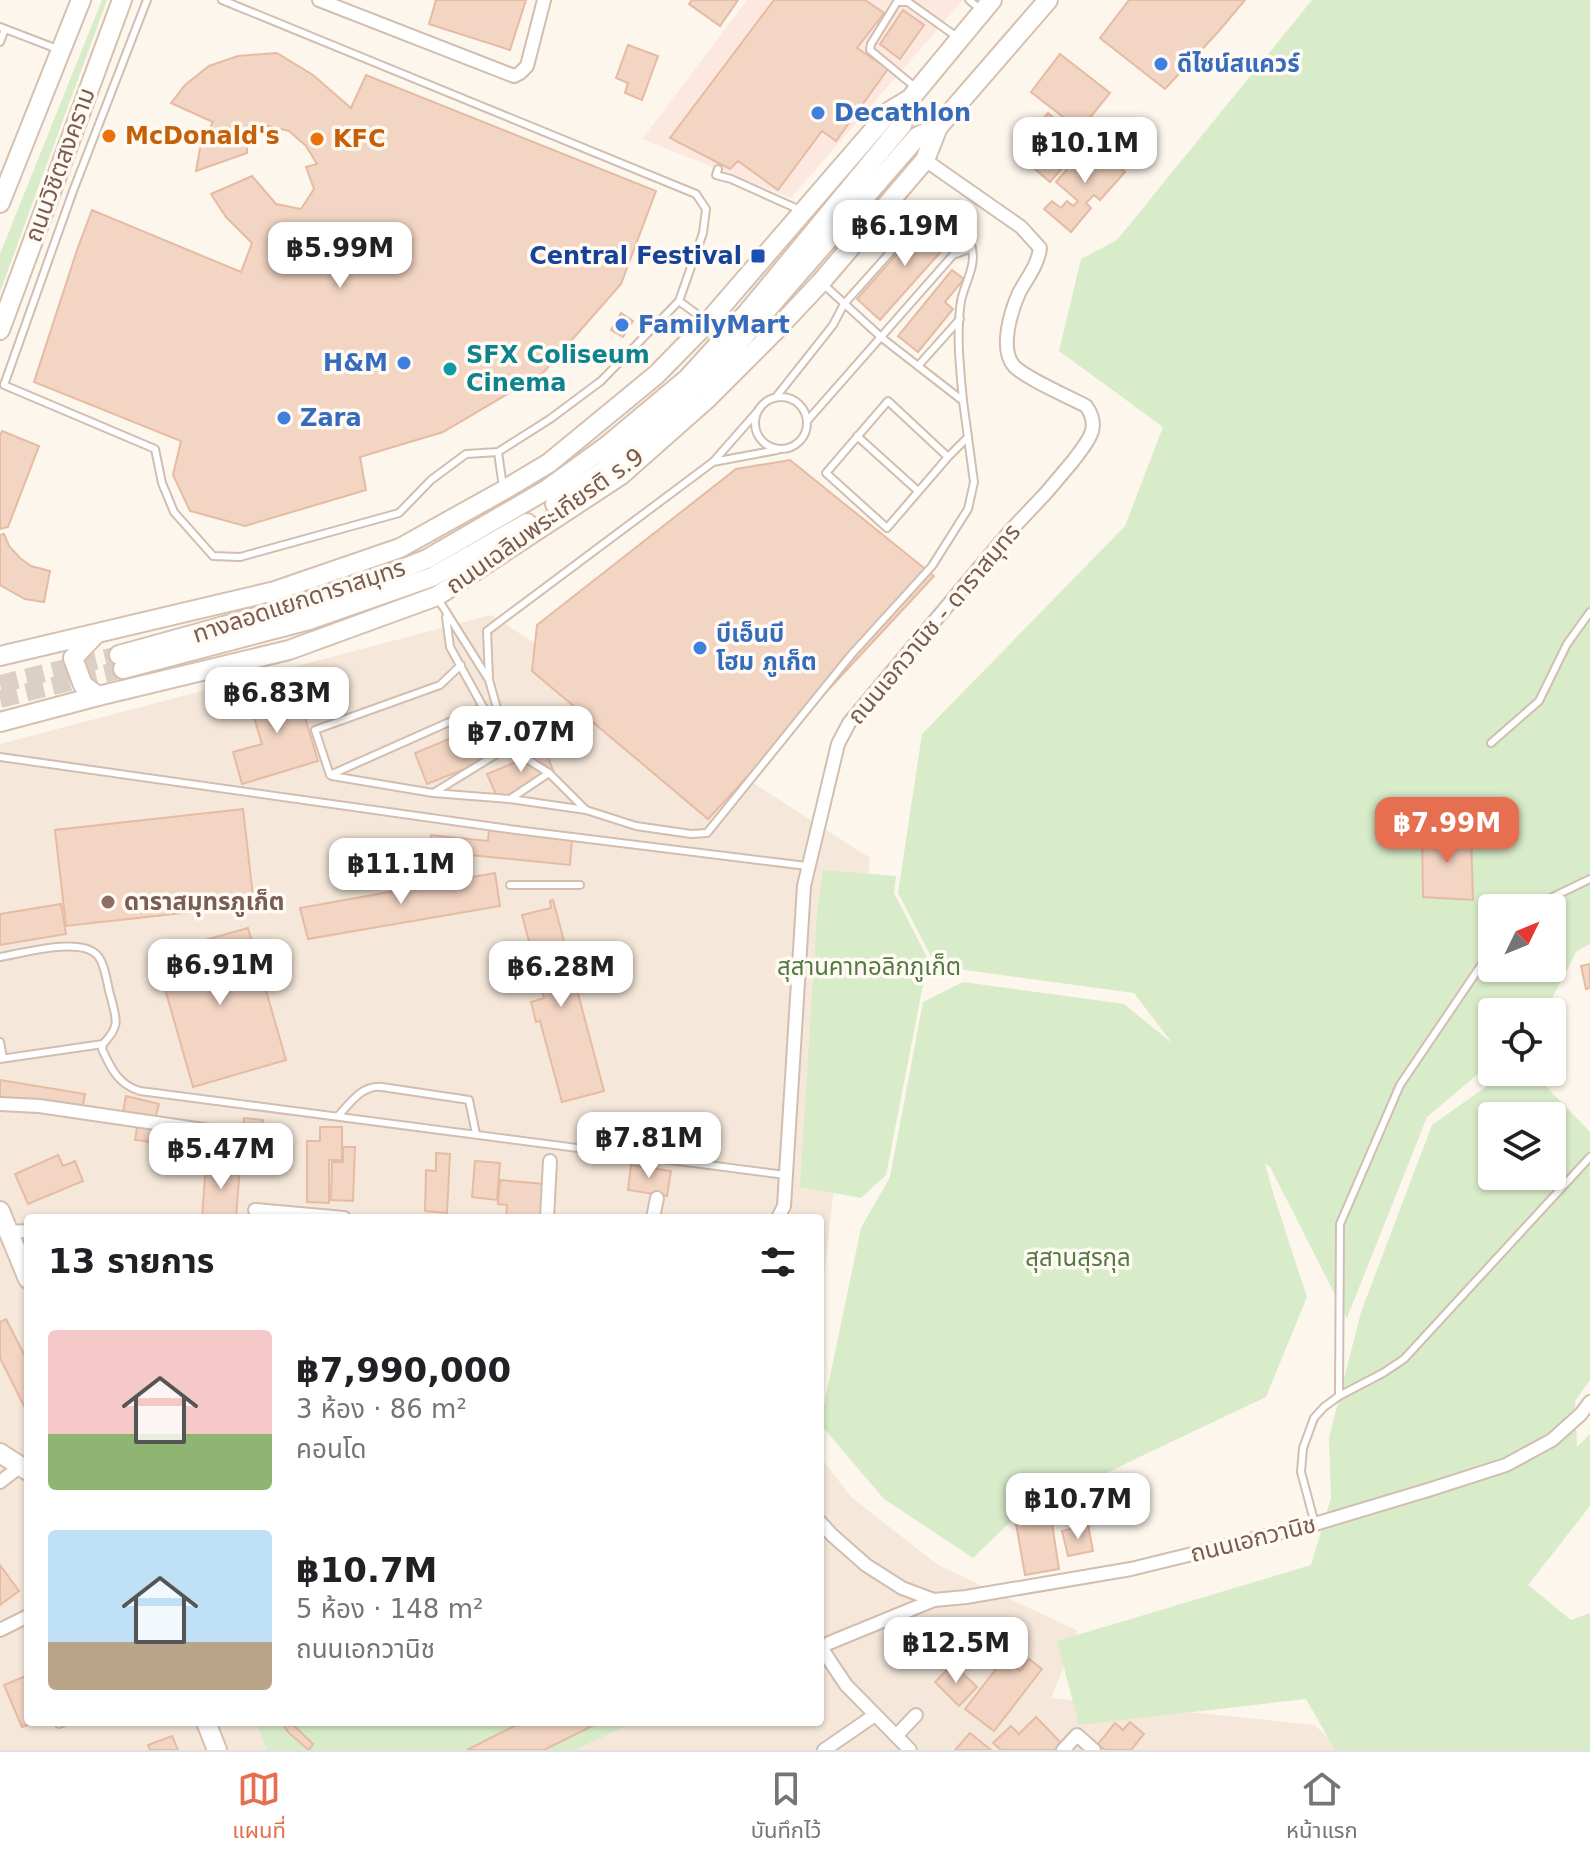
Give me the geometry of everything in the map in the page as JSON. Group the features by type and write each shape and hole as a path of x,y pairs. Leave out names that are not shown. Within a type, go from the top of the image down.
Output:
{"main road":[{"name":"ถนนวิชิตสงคราม","path":"0,203 81,0"},
{"name":"ถนนวิชิตสงคราม","path":"0,330 122,0"},
{"name":"ถนนเฉลิมพระเกียรติ ร.9","path":"0,722 289,650 440,603 621,475 708,398 821,282 925,160 938,127 1048,0"},
{"name":"ถนนเฉลิมพระเกียรติ ร.9","path":"0,654 275,591 400,548 549,463 656,375 708,322 890,111 914,94 959,38 981,4"},
{"name":"ทางลอดแยกดาราสมุทร","path":"914,94 902,125 747,313 687,379 608,445 546,490 427,559 363,584 121,662 309,620 432,577 519,529 602,472 724,359 917,137 938,127"},
{"path":"97,633 73,658 83,685 98,696"},
{"path":"0,1211 24,1269"},
{"path":"0,1453 24,1468"},
{"path":"208,1726 217,1750"}],"street":[{"path":"319,0 514,76 527,66 544,0"},
{"name":"ถนนเอกวานิช - ดาราสมุทร","path":"780,1214 784,1206 804,886 838,744 849,723 993,550 1073,461 1090,437 1094,425 1092,414 1086,406 1022,372 1012,364 1008,353 1006,342 1013,307 1036,264 1040,248 1021,227 925,160"},
{"path":"0,1104 39,1106 231,1134"},
{"path":"547,1214 550,1161"},
{"path":"654,1214 657,1198"},
{"path":"255,1210 300,1214"},
{"path":"9,1232 24,1231"},
{"name":"ถนนเอกวานิช","path":"824,1526 866,1565 902,1588 934,1600 1102,1575 1315,1524 1506,1465 1552,1440 1590,1402"},
{"path":"0,1482 24,1470"},
{"path":"902,1588 909,1595 910,1606 905,1613"},
{"path":"824,1642 934,1600"},
{"path":"0,1630 24,1618"},
{"path":"824,1645 831,1663 846,1685 910,1750"},
{"path":"824,1750 875,1715"},
{"path":"896,1736 916,1715"},
{"path":"1063,1750 1077,1735 1094,1750"}],"lane":[{"path":"147,0 73,191 4,385 155,449 162,483 174,512 213,556 240,557 399,513 431,480 466,454 498,452 601,381 679,301 703,233 706,209 696,194 222,0"},
{"path":"914,94 870,50 897,2 908,2 959,38"},
{"path":"0,42 2,28 60,51"},
{"path":"718,169 716,175 803,212"},
{"path":"330,775 433,793 510,799 586,810 636,826 691,834 707,833 851,655 932,566 968,509 974,482 960,373 959,333 962,299 972,264 972,248 963,234 929,209 844,304 833,325 776,397"},
{"path":"807,421 953,255 972,248"},
{"path":"821,282 882,338 963,401"},
{"path":"679,301 708,322"},
{"path":"918,366 960,319"},
{"path":"508,747 489,680 487,631 713,462 768,400 776,397 793,399 805,412 807,421 803,437 797,444 713,462"},
{"path":"948,457 888,401 826,473 887,528 968,437"},
{"path":"757,412 755,429 759,437 772,448 781,449"},
{"path":"857,436 918,491"},
{"path":"498,452 504,490"},
{"path":"440,603 448,626 450,647 508,747 549,773 586,810"},
{"path":"440,603 489,680"},
{"path":"1491,743 1539,701 1567,644 1590,612"},
{"path":"330,775 315,730 440,685 461,665"},
{"path":"330,775 483,707"},
{"path":"433,793 508,747"},
{"path":"0,757 516,830 807,866"},
{"path":"510,799 549,773"},
{"path":"1559,894 1590,879"},
{"path":"510,885 580,885"},
{"path":"0,957 72,945 88,949 100,959 117,1022 113,1034 103,1044 2,1058 0,1042"},
{"path":"1339,1396 1340,1224 1400,1085 1478,970"},
{"path":"103,1044 102,1049 115,1075 137,1090 785,1175"},
{"path":"338,1116 360,1092 374,1086 382,1087 469,1100 476,1134"},
{"path":"1315,1524 1301,1472 1303,1448 1314,1418 1339,1396 1404,1359 1590,1157"}],"shaded area":[{"path":"747,0 963,0 791,198 642,139"},
{"path":"491,615 870,858 824,1278 824,1214 24,1214 24,1726 824,1726 824,1461 851,1497 938,1565 1078,1631 1051,1698 1315,1725 1340,1750 0,1750 0,744"}],"green space":[{"path":"102,0 107,0 0,292 0,254"},
{"name":"สุสานสุรกุล","path":"1312,0 1590,0 1590,944 1576,952 1566,971 1566,894 1478,894 1478,982 1560,982 1552,998 1478,998 1478,1074 1427,1117 1347,1318 1270,1167 1265,1163 1307,1297 1266,1397 1010,1522 973,1558 884,1499 824,1429 824,1405 861,1228 890,1177 923,1002 963,982 1124,1004 1172,1043 1134,993 936,966 898,893 922,734 1125,526 1163,427 1059,351 1081,259 1117,240"},
{"name":"สุสานคาทอลิกภูเก็ต","path":"823,870 896,876 894,893 928,959 886,1175 861,1198 800,1187 817,914"},
{"path":"1487,1086 1546,1086 1561,1102 1478,1102 1478,1190 1566,1190 1566,1107 1590,1132 1590,1380 1575,1401 1577,1447 1590,1434 1590,1506 1528,1585 1571,1620 1590,1613 1590,1750 1335,1750 1306,1699 1079,1725 1057,1641 1311,1565 1331,1498 1329,1438 1361,1312 1432,1125"},
{"path":"258,1726 626,1726 575,1750 267,1750"}],"building":[{"path":"436,0 526,0 510,50 429,24"},
{"path":"692,0 738,0 720,26 689,4"},
{"path":"774,0 865,0 884,13 857,48 888,69 836,141 822,131 778,190 738,161 730,169 670,138"},
{"name":"ดีไซน์สแควร์","path":"1129,0 1245,0 1165,89 1100,38"},
{"path":"903,10 924,25 900,59 880,44"},
{"path":"628,45 658,56 642,100 625,93 628,83 616,78"},
{"path":"277,53 313,75 351,108 366,75 656,191 621,284 543,373 443,432 360,457 366,490 245,526 190,511 173,475 181,441 34,382 92,210 241,272 252,243 226,217 211,194 252,176 276,204 301,209 314,189 306,167 317,164 306,146 289,131 264,125 247,133 247,153 196,171 201,143 213,122 171,103 185,85 209,66 238,56"},
{"path":"1060,54 1110,93 1080,130 1031,92"},
{"path":"1048,113 1084,144 1050,182 1015,152"},
{"path":"1091,142 1125,172 1100,200 1094,195 1086,203 1091,208 1071,232 1044,209 1052,201 1061,208 1067,201 1073,206 1078,201 1056,182"},
{"path":"930,217 953,238 880,320 857,299"},
{"path":"952,270 964,279 945,302 953,309 918,352 898,336"},
{"name":"FamilyMart","path":"621,313 633,321 623,337 611,330"},
{"path":"2,431 39,446 8,527 0,529 0,436"},
{"name":"บีเอ็นบี โฮม ภูเก็ต","path":"790,460 934,576 708,819 532,671 537,625 736,469"},
{"path":"4,534 9,546 20,558 31,566 50,571 44,602 25,599 0,585 0,535"},
{"path":"294,681 318,761 242,784 233,752 262,744 247,694"},
{"path":"507,715 520,747 427,784 415,753"},
{"path":"545,750 555,775 498,799 487,774"},
{"path":"243,809 254,905 66,926 55,830"},
{"path":"1422,829 1471,835 1473,900 1423,897"},
{"path":"489,830 572,839 570,865 429,851 431,835 488,841"},
{"path":"495,873 500,906 308,939 300,908"},
{"path":"553,900 604,1091 562,1102 540,1021 536,1022 531,1002 544,998 522,915 551,908 550,901"},
{"path":"61,904 66,934 0,945 0,914"},
{"path":"248,928 286,1060 193,1087 155,954"},
{"path":"1590,964 1590,988 1586,989 1581,966"},
{"path":"0,1080 85,1094 82,1110 0,1097"},
{"path":"126,1096 159,1104 155,1119 123,1112"},
{"path":"244,1118 263,1120 260,1159 241,1157"},
{"path":"137,1127 237,1140 236,1153 135,1140"},
{"path":"320,1127 342,1127 342,1160 329,1160 329,1203 307,1202 307,1141 320,1141"},
{"path":"343,1147 355,1147 353,1201 331,1200 332,1162 343,1162"},
{"path":"436,1153 450,1154 447,1213 425,1211 426,1170 436,1171"},
{"path":"58,1155 63,1166 75,1161 83,1181 28,1204 15,1174"},
{"path":"475,1161 500,1163 497,1200 472,1197"},
{"path":"206,1164 240,1166 236,1214 202,1214"},
{"path":"631,1165 671,1171 667,1196 628,1190"},
{"path":"500,1180 544,1184 541,1214 506,1214 507,1205 498,1204"},
{"path":"6,1319 24,1354 24,1406 0,1358 0,1322"},
{"path":"1051,1517 1059,1569 1025,1575 1016,1524"},
{"path":"1088,1525 1093,1551 1068,1556 1062,1531"},
{"path":"0,1565 19,1591 0,1605"},
{"path":"1004,1659 1020,1671 1029,1659 1042,1669 994,1731 965,1709"},
{"path":"953,1664 977,1687 959,1706 935,1682"},
{"path":"24,1677 25,1726 22,1727 4,1685"},
{"path":"1036,1717 1063,1745 1058,1750 1001,1750 993,1743 1011,1726 1019,1734"},
{"path":"1130,1722 1144,1734 1131,1750 1105,1750 1098,1744 1115,1723 1123,1730"},
{"path":"284,1726 294,1726 313,1744 309,1750"},
{"path":"514,1726 592,1726 544,1750 467,1750"},
{"path":"970,1733 991,1750 955,1750"},
{"path":"172,1736 178,1750 150,1750 148,1745"}],"tunnel":[{"path":"0,684 119,655"},
{"path":"0,699 123,669"}],"place":[{"name":"ดีไซน์สแควร์","path":"1161,64"},
{"name":"Decathlon","path":"818,113"},
{"name":"McDonald's","path":"109,136"},
{"name":"KFC","path":"317,139"},
{"name":"Central Festival","path":"758,256"},
{"name":"FamilyMart","path":"622,325"},
{"name":"H&M","path":"404,363"},
{"name":"SFX Coliseum Cinema","path":"450,369"},
{"name":"Zara","path":"284,418"},
{"name":"บีเอ็นบี โฮม ภูเก็ต","path":"700,648"},
{"name":"ดาราสมุทรภูเก็ต","path":"108,902"}]}
